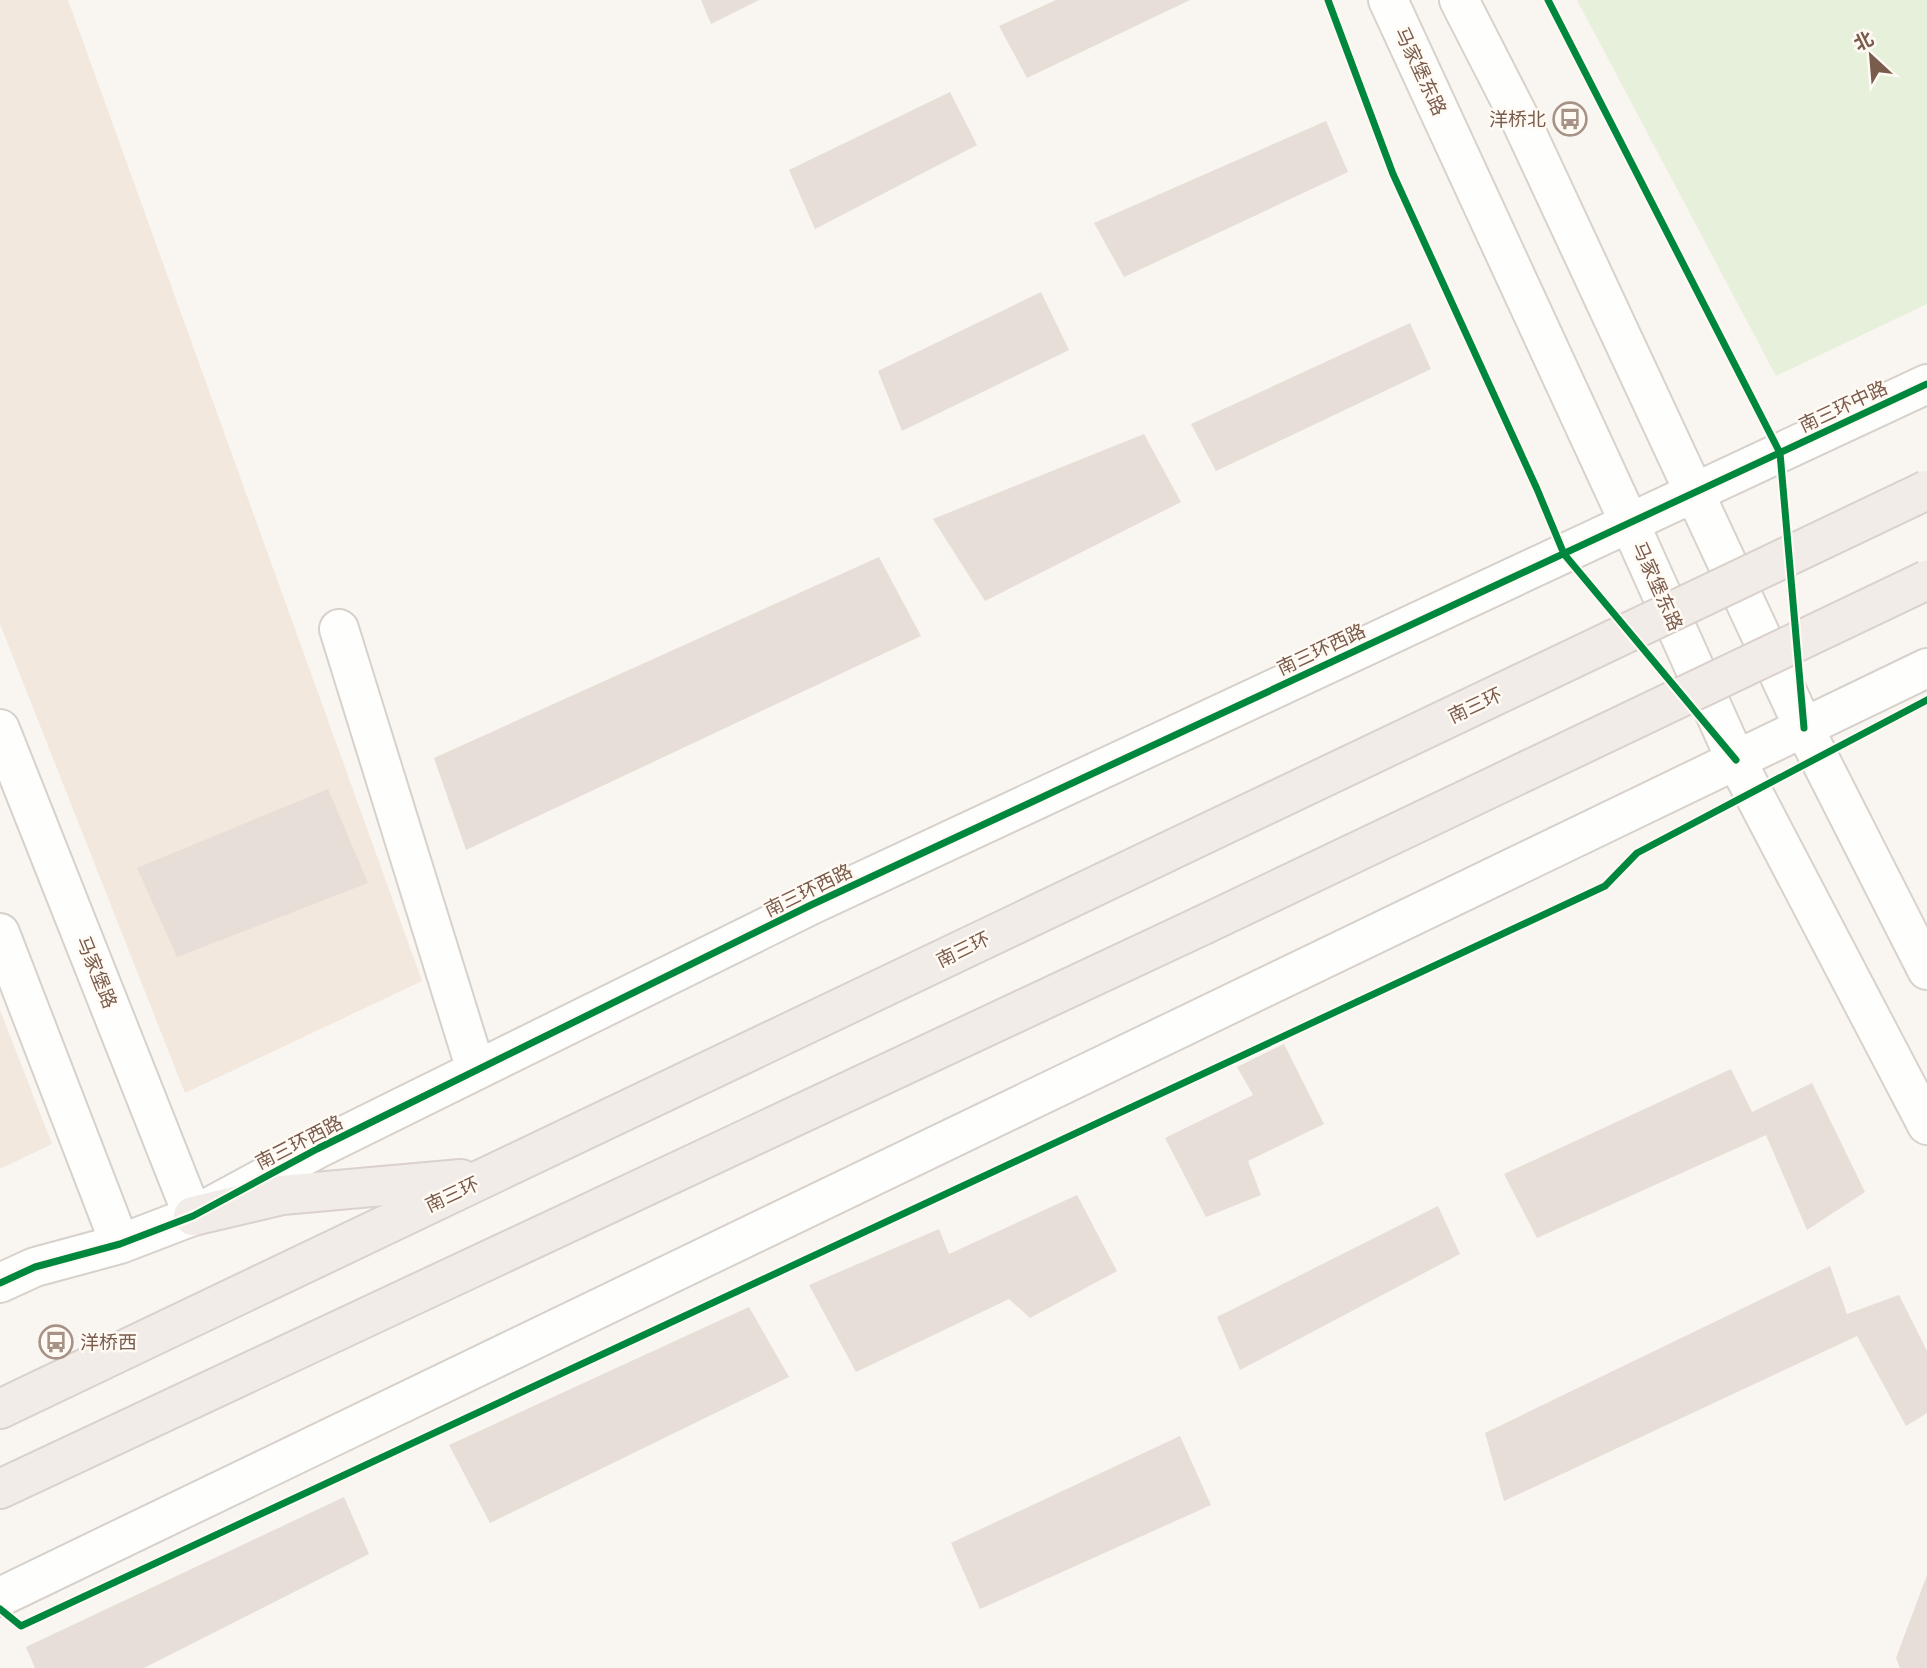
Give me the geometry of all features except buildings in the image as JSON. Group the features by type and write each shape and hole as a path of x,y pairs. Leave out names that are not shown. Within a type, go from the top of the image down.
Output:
{"highway":[{"name":"南三环","path":"0,1409 1927,491"},
{"path":"0,1489 1201,926 1927,580"},
{"path":"193,1216 282,1195 487,1177"}],"street":[{"name":"马家堡东路","path":"1388,0 1736,760 1927,1125"},
{"path":"1459,0 1522,122 1804,728 1927,970"},
{"name":"南三环中路","path":"1629,522 1927,384"},
{"name":"南三环西路","path":"0,1283 35,1267 120,1244 193,1216 317,1149 811,905 1629,522"},
{"path":"339,629 476,1070"},
{"path":"0,1597 1927,668"},
{"name":"马家堡路","path":"0,729 193,1216"},
{"path":"0,933 120,1244"}],"shaded area":[{"path":"0,0 68,0 422,981 185,1093 0,624"},
{"path":"0,1010 52,1144 0,1169"}],"green space":[{"path":"1577,0 1927,0 1927,304 1776,376"}],"cycle path":[{"path":"1328,0 1393,174 1564,554 1736,760"},
{"path":"1548,0 1780,453 1804,728"},
{"path":"0,1283 35,1267 120,1244 193,1216 317,1149 811,905 1927,384"},
{"path":"0,1609 21,1626 1605,886 1637,853 1927,700"}],"place":[{"name":"洋桥北","path":"1570,119"},
{"name":"洋桥西","path":"56,1342"}]}
